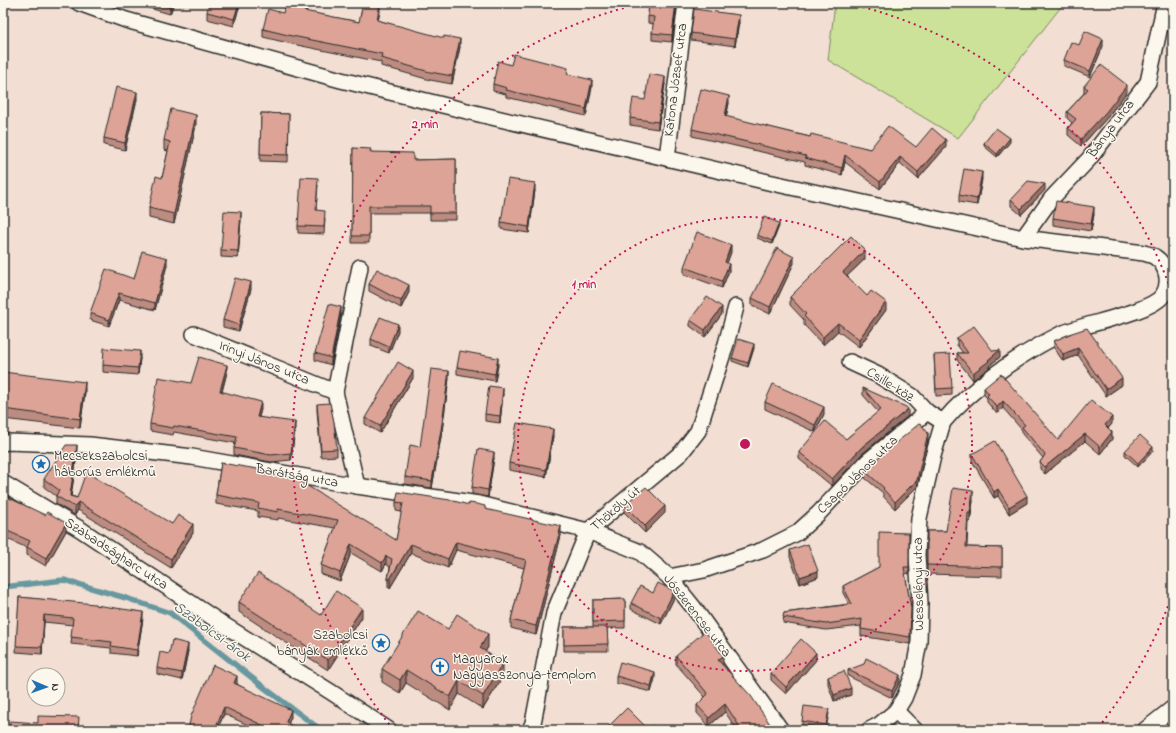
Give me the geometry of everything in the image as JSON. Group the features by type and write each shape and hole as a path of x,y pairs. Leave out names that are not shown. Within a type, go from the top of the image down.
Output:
{"street":[{"path":"79,3 126,20 341,80 478,114 768,182 1023,238 1144,253 1154,256 1160,262 1166,269 1168,278 1163,295 1153,304"},
{"name":"Katona József utca","path":"667,158 686,3"},
{"name":"Bánya utca","path":"1023,238 1051,199 1089,159 1148,82 1165,3"},
{"path":"357,486 335,392 360,267"},
{"path":"927,412 943,422 952,411 976,390 1022,356 1060,334 1153,304 1173,301"},
{"name":"Thököly út","path":"530,730 533,723 554,613 588,531 681,453 698,431 726,344 736,307"},
{"name":"Irinyi János utca","path":"194,334 335,392"},
{"name":"Csille-köz","path":"850,362 878,375 912,396 927,412"},
{"name":"Csapó János utca","path":"669,577 704,570 763,550 797,533 819,514 868,461 927,412"},
{"name":"Wesselényi utca","path":"869,730 879,725 896,711 904,698 913,676 918,648 920,603 917,556 919,518 933,456 943,422"},
{"name":"Barátság utca","path":"3,443 90,445 184,456 357,486 479,504 588,531"},
{"name":"Szabadságharc utca","path":"3,483 80,529 221,623 389,730"},
{"name":"Jószerencse utca","path":"588,531 640,552 669,577 694,608 782,729"},
{"path":"1145,730 1173,708"},
{"path":"896,711 915,730"}],"green space":[{"path":"835,3 1064,3 958,138 828,60"}],"building":[{"path":"155,3 172,3 170,7"},
{"path":"209,3 239,3 234,19 207,12"},
{"path":"286,3 307,3 304,11 359,22 363,3 380,3 377,20 444,38 444,36 460,39 452,76 430,72 381,58 382,54 263,29 268,9 283,13"},
{"path":"649,3 676,3 672,35 652,33 654,17 648,16"},
{"path":"694,9 739,15 735,39 691,33"},
{"path":"1085,31 1103,39 1090,71 1064,60 1071,42 1079,45"},
{"path":"514,54 568,68 567,74 592,80 586,109 506,90 507,88 493,84 498,61 511,65"},
{"path":"1101,65 1127,85 1106,112 1081,139 1068,128 1076,119 1067,112 1088,89 1084,86"},
{"path":"649,74 665,77 658,122 630,118 633,98 645,100"},
{"path":"116,87 137,92 125,143 104,138"},
{"path":"701,89 729,96 725,116 810,137 811,134 870,149 888,126 916,147 932,128 946,140 918,172 900,157 880,182 845,155 842,168 805,158 806,156 692,129"},
{"path":"171,109 196,115 174,214 149,208 156,176 162,178 170,142 164,140"},
{"path":"261,113 289,114 288,155 260,154"},
{"path":"996,128 1010,138 997,154 984,143"},
{"path":"353,148 371,149 370,152 413,153 413,160 456,159 456,213 430,213 430,206 369,206 369,236 352,236"},
{"path":"964,169 982,172 977,199 959,195"},
{"path":"301,177 318,178 316,210 325,211 324,227 298,226"},
{"path":"508,179 535,183 529,227 501,222"},
{"path":"1028,181 1045,184 1021,209 1011,199"},
{"path":"1056,201 1094,207 1091,224 1053,218"},
{"path":"224,211 241,212 238,251 221,250"},
{"path":"764,217 779,223 772,241 757,235"},
{"path":"697,232 731,245 725,262 729,264 722,281 684,267"},
{"path":"851,236 865,250 843,272 867,296 871,291 886,302 859,339 838,323 823,337 804,316 806,314 790,297"},
{"path":"777,248 794,257 770,307 752,298"},
{"path":"142,251 167,258 155,303 119,293 109,320 90,313 106,269 134,279"},
{"path":"377,269 409,285 401,301 369,284"},
{"path":"235,278 251,282 239,325 223,320"},
{"path":"707,297 722,307 705,330 690,320"},
{"path":"329,304 341,307 331,358 315,353"},
{"path":"380,317 398,324 389,347 371,339"},
{"path":"974,326 993,351 1000,350 988,360 989,361 973,373 957,353 968,353 957,338"},
{"path":"1087,328 1122,378 1106,389 1078,348 1063,354 1054,341"},
{"path":"738,339 754,344 748,363 732,358"},
{"path":"104,348 140,351 138,368 103,365"},
{"path":"460,351 498,358 495,374 457,367"},
{"path":"950,354 952,388 936,389 934,355"},
{"path":"199,357 227,365 220,391 261,402 257,417 295,422 291,453 271,455 234,448 237,437 174,426 173,428 150,424 158,377 191,383"},
{"path":"398,362 413,371 380,426 365,418"},
{"path":"431,369 449,371 432,481 405,477 410,445 420,447"},
{"path":"3,372 85,382 80,419 3,409"},
{"path":"1001,374 1058,440 1091,400 1112,417 1105,425 1112,432 1100,447 1085,434 1045,467 1040,462 1045,455 1022,427 1025,425 1003,401 997,407 987,396 989,394 984,388"},
{"path":"773,384 824,407 815,425 765,402"},
{"path":"489,386 503,388 500,416 485,414"},
{"path":"863,388 908,409 862,447 832,479 799,452 825,421 846,439 881,409"},
{"path":"330,403 337,449 321,450 317,404"},
{"path":"517,423 553,429 546,470 509,463"},
{"path":"920,423 928,433 917,480 895,502 883,489 884,488 865,471 874,461"},
{"path":"1140,435 1153,447 1138,463 1125,451"},
{"path":"995,441 1027,496 1009,507 998,489 994,492 972,454"},
{"path":"66,445 77,445 70,496 77,498 86,472 172,524 178,515 193,524 171,559 78,502 75,507 56,496 59,490 44,479"},
{"path":"478,449 494,452 488,490 472,487"},
{"path":"221,463 288,474 396,540 403,503 396,502 398,492 450,500 469,505 469,503 477,504 485,506 485,509 561,526 536,626 511,620 526,560 456,542 448,559 411,544 390,579 388,579 392,559 386,556 382,563 351,544 340,573 321,565 338,520 278,509 278,512 258,508 259,503 216,495"},
{"path":"646,487 665,506 645,526 624,505"},
{"path":"953,488 973,491 970,513 968,513 966,547 1002,548 1002,567 927,565 927,531 946,531"},
{"path":"3,495 45,515 47,512 66,523 46,558 27,547 30,541 3,529"},
{"path":"879,532 909,533 909,567 904,567 911,608 910,637 861,629 862,619 826,624 783,617 784,613 852,604 843,586 879,567"},
{"path":"808,544 818,571 800,577 790,550"},
{"path":"258,573 321,615 336,591 362,608 328,660 239,602"},
{"path":"658,583 674,591 661,618 631,603 640,586 653,593"},
{"path":"19,597 95,604 143,612 137,650 111,646 112,642 71,637 73,618 44,615 42,647 16,646"},
{"path":"625,599 625,621 593,622 593,600"},
{"name":"Magyarok Nagyasszonya-templom","path":"418,611 448,629 457,614 488,634 480,648 503,663 483,696 459,681 450,697 406,670 400,680 382,669"},
{"path":"564,627 607,627 608,644 564,645"},
{"path":"705,631 723,656 718,660 751,696 774,730 742,730 725,704 709,718 697,705 708,694 676,656"},
{"path":"801,639 816,653 786,687 771,673"},
{"path":"172,640 188,644 182,673 157,668 160,652 169,654"},
{"path":"866,658 900,675 892,691 848,670 864,664"},
{"path":"620,662 655,672 651,686 616,676"},
{"path":"213,665 237,676 234,683 291,710 286,722 299,730 262,730 264,726 224,707 216,730 188,730 191,716"},
{"path":"844,671 851,688 834,695 828,677"},
{"path":"804,706 829,709 826,725 802,721"},
{"path":"627,708 648,729 652,725 657,730 613,730 609,726"},
{"path":"38,716 79,717 78,730 9,730 10,721 38,723"},
{"path":"133,728 133,730 100,730 100,729"}],"waterway":[{"name":"Szabolcsi-árok","path":"3,587 64,580 126,598 170,613 266,689 321,730"}],"place":[{"name":"Mecsekszabolcsi háborús emlékmű","path":"41,464"},
{"name":"Szabolcsi bányák emlékkő","path":"381,643"},
{"name":"Magyarok Nagyasszonya-templom","path":"440,667"}]}
